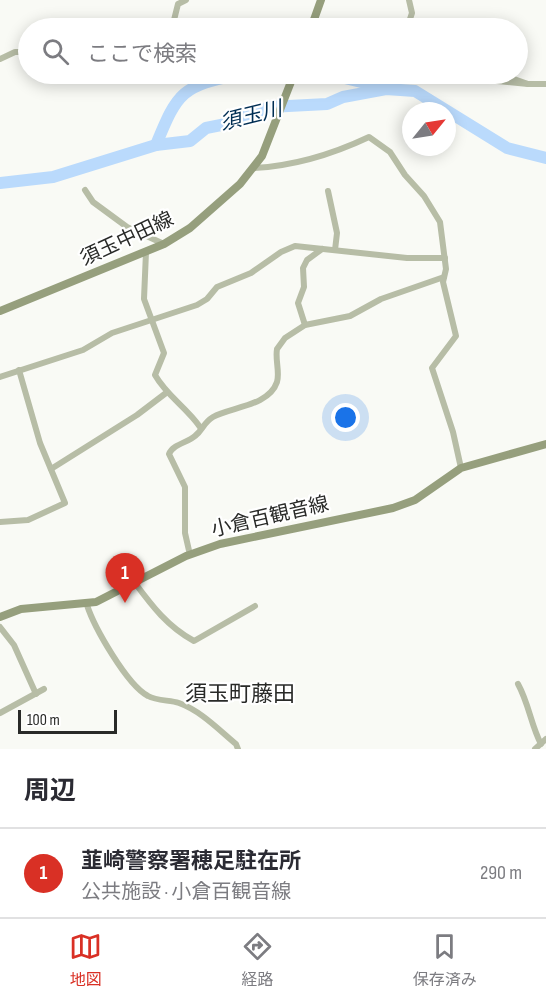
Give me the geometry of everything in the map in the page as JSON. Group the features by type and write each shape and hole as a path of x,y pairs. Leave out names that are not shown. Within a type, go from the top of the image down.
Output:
{"main road":[{"path":"315,18 321,0"},
{"name":"須玉中田線","path":"0,311 146,252 190,228 240,184 254,168 267,146 290,84"},
{"name":"小倉百観音線","path":"0,617 21,609 87,605 106,599 190,555 245,538 393,508 415,500 461,468 546,444"}],"street":[{"path":"174,18 178,4 186,0"},
{"path":"409,0 411,18"},
{"path":"0,58 18,52"},
{"path":"528,84 546,84"},
{"path":"254,168 280,167 342,150 369,137 390,152 405,176 424,196 440,222 446,258 444,277 456,336 432,368 453,432 461,468"},
{"path":"85,190 93,202 127,227 164,244"},
{"path":"328,191 337,233 335,250"},
{"path":"0,376 83,350 112,333 204,302 217,287 251,273 281,252 295,246 406,258 446,258"},
{"path":"304,325 298,303 304,287 303,268 307,261 322,248"},
{"path":"146,252 144,298 164,353 155,375 166,393 190,414 200,427"},
{"path":"190,555 185,533 185,487 169,454 171,449 194,437 200,427 216,415 254,403 272,389 276,384 276,356 279,344 304,325 350,316 381,299 444,277"},
{"path":"0,522 28,520 65,503 40,443 19,370"},
{"path":"51,469 137,415 166,393"},
{"path":"135,583 156,611 181,633 194,640 255,606"},
{"path":"87,605 92,621 126,675 147,696 180,703 198,713 236,744 238,749"},
{"path":"0,627 14,645 36,694"},
{"path":"518,684 526,699 532,727 541,744"},
{"path":"0,713 44,689"}],"waterway":[{"name":"須玉川","path":"156,145 177,102 184,94 204,84"},
{"name":"須玉川","path":"370,84 382,87"},
{"name":"須玉川","path":"0,183 53,177 156,145 190,141 206,128 226,124 269,107 327,104 343,97 386,89 415,91 507,148 546,158"}],"place":[{"name":"韮崎警察署穂足駐在所","path":"125,603"}],"district":[{"name":"須玉町藤田","path":"240,694"}]}
